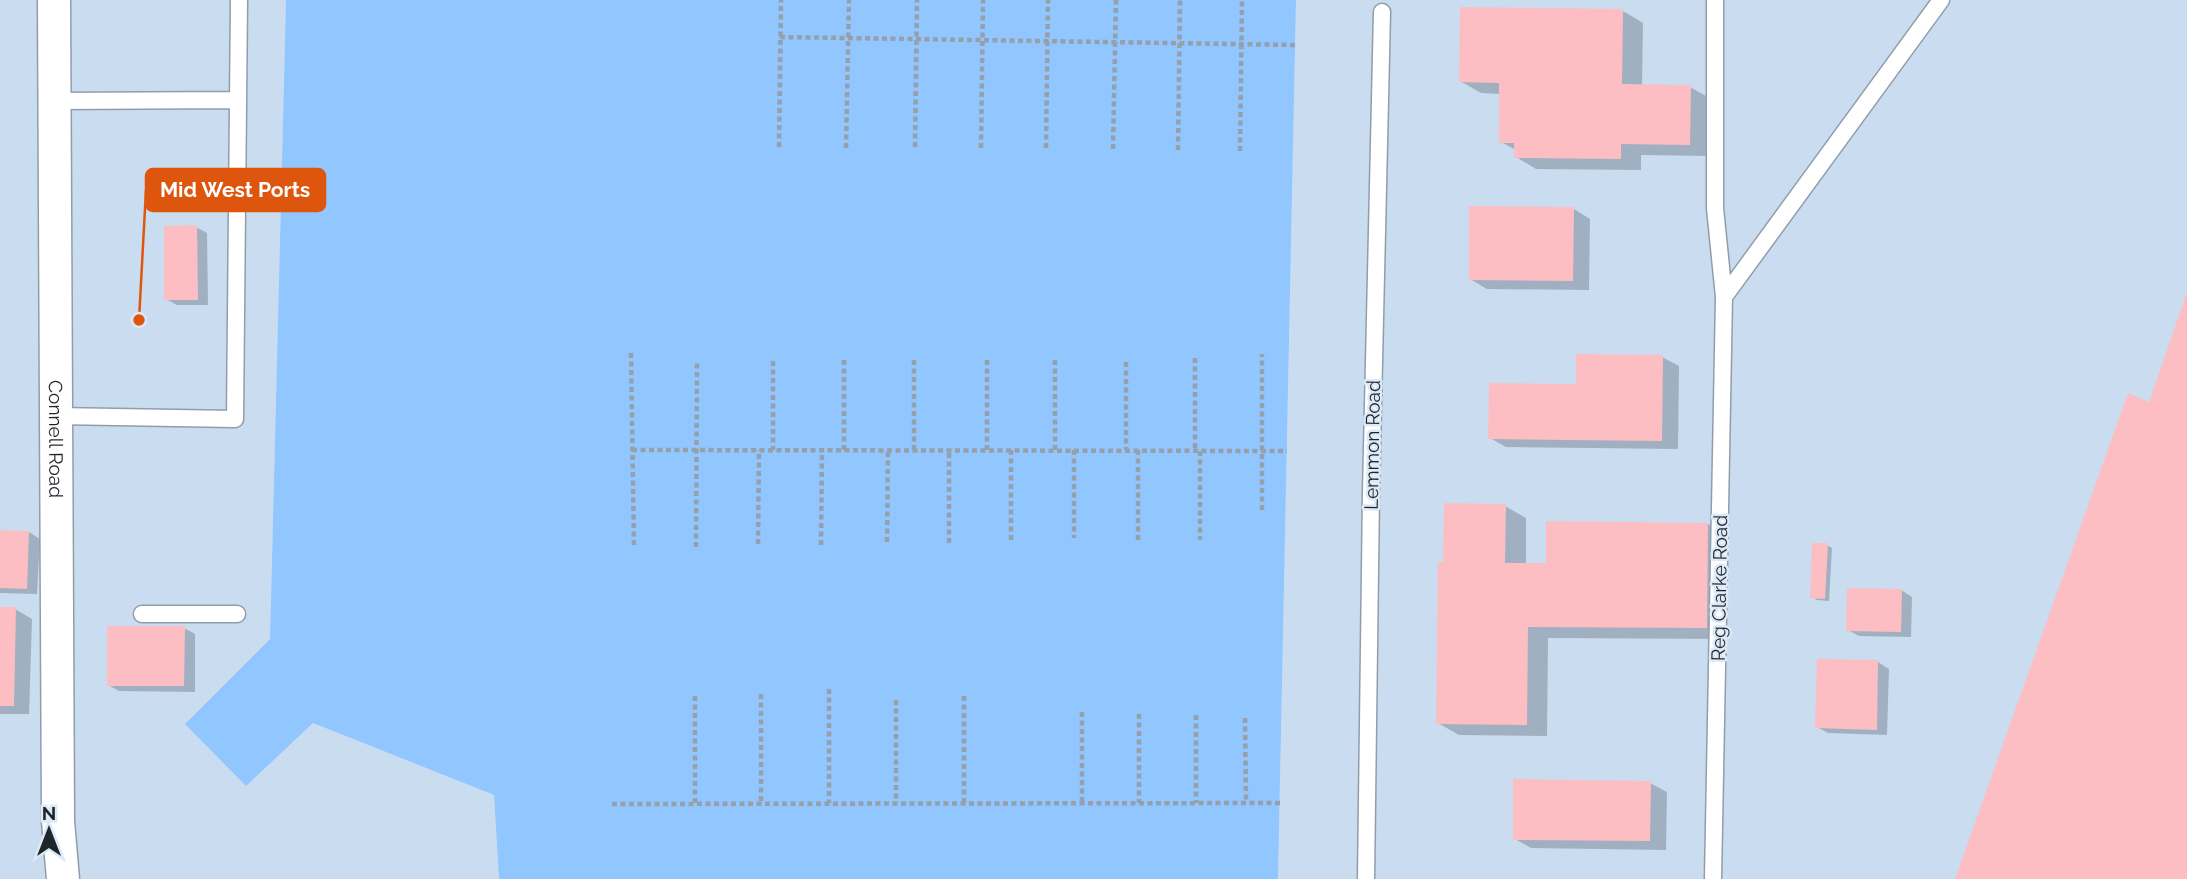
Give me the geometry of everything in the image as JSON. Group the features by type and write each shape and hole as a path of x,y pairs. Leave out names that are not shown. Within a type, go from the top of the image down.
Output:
{"street":[{"name":"Connell Road","path":"54,0 58,821 63,879"}],"lane":[{"path":"56,416 235,419 239,0"},
{"name":"Reg Clarke Road","path":"1713,879 1724,297 1715,208 1715,0"},
{"path":"1724,297 1941,0"},
{"name":"Lemmon Road","path":"1366,879 1371,480 1382,12"},
{"path":"54,101 238,100"},
{"path":"142,614 237,614"}],"path":[{"path":"779,147 781,0"},
{"path":"846,148 849,0"},
{"path":"915,147 917,0"},
{"path":"981,148 984,0"},
{"path":"1046,148 1048,0"},
{"path":"1113,149 1116,0"},
{"path":"1178,150 1180,0"},
{"path":"1240,151 1242,0"},
{"path":"780,37 1296,45"},
{"path":"631,353 634,547"},
{"path":"1262,354 1262,510"},
{"path":"1195,358 1200,540"},
{"path":"844,360 844,450"},
{"path":"914,360 914,450"},
{"path":"987,360 987,450"},
{"path":"1055,360 1055,450"},
{"path":"773,361 773,450"},
{"path":"1126,362 1126,450"},
{"path":"696,547 697,363"},
{"path":"632,450 1287,451"},
{"path":"758,544 759,450"},
{"path":"821,545 822,450"},
{"path":"887,450 887,542"},
{"path":"949,450 949,543"},
{"path":"1011,450 1011,543"},
{"path":"1074,450 1074,538"},
{"path":"1138,450 1138,542"},
{"path":"829,689 829,803"},
{"path":"761,694 761,803"},
{"path":"695,696 695,804"},
{"path":"964,696 964,803"},
{"path":"895,700 896,803"},
{"path":"1082,712 1082,803"},
{"path":"1139,713 1139,803"},
{"path":"1196,715 1196,803"},
{"path":"1245,718 1246,803"},
{"path":"612,804 1280,803"}],"shaded area":[{"path":"0,0 286,0 270,639 185,724 313,723 494,795 499,879 0,879"},
{"path":"1296,0 2187,0 2187,879 1278,879"}],"water":[{"path":"286,0 1296,0 1278,879 499,879 494,795 313,723 246,786 185,724 270,639"}],"building":[{"path":"1460,7 1623,9 1622,84 1691,85 1690,145 1621,144 1621,159 1514,158 1514,143 1499,143 1499,83 1459,82"},
{"path":"1469,206 1574,207 1573,281 1469,280"},
{"path":"197,225 198,300 164,300 164,226"},
{"path":"2187,292 2187,879 1955,879 2128,393 2149,402"},
{"path":"1576,354 1663,355 1662,441 1488,439 1489,383 1576,384"},
{"path":"1444,503 1506,504 1505,563 1546,563 1546,521 1708,523 1707,628 1528,627 1527,725 1436,724 1438,562 1443,562"},
{"path":"0,530 29,531 27,589 0,588"},
{"path":"1812,543 1828,543 1825,599 1810,598"},
{"path":"1847,588 1902,589 1901,632 1846,631"},
{"path":"0,607 16,607 14,706 0,706"},
{"path":"107,626 185,626 184,686 107,686"},
{"path":"1817,659 1878,660 1877,730 1815,728"},
{"path":"1513,779 1651,781 1650,841 1513,840"}],"place":[{"name":"Mid West Ports","path":"139,320"}]}
